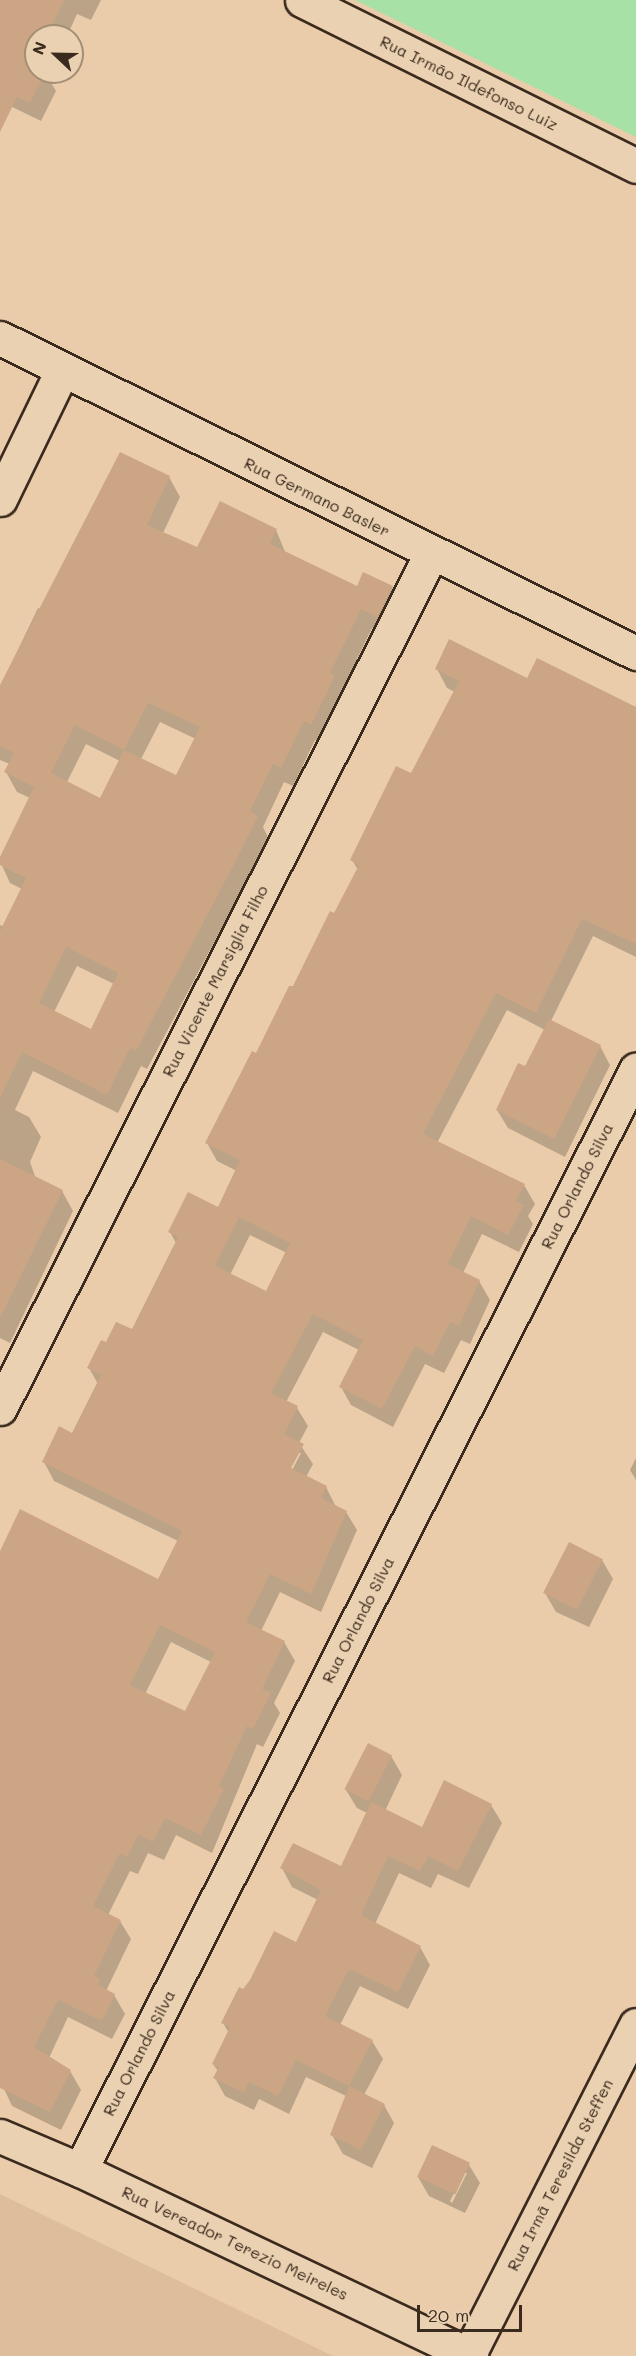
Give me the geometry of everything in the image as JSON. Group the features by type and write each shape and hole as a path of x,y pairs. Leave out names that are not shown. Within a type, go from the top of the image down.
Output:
{"street":[{"name":"Rua Irmão Ildefonso Luiz","path":"302,0 636,166"},
{"name":"Rua Germano Basler","path":"0,338 431,554 636,653"},
{"path":"0,499 62,370"},
{"name":"Rua Vicente Marsiglia Filho","path":"0,1407 431,554"},
{"name":"Rua Orlando Silva","path":"80,2170 636,1070"},
{"name":"Rua Irmã Teresilda Steffen","path":"469,2356 636,2026"},
{"name":"Rua Vereador Terezio Meireles","path":"0,2136 80,2170 469,2356"}],"shaded area":[{"path":"0,2194 333,2356 0,2356"}],"green space":[{"path":"355,0 636,0 636,137"}],"building":[{"path":"0,0 64,0 53,24 24,24 24,84 39,84 30,103 17,97 0,132"},
{"path":"120,452 170,476 147,525 197,547 220,501 277,529 270,544 357,586 363,572 393,586 377,617 361,609 330,673 335,676 311,725 304,721 281,768 273,764 250,811 258,816 234,864 136,1051 130,1048 107,1095 22,1052 0,1098 0,931 26,878 0,865 0,857 34,787 4,772 14,753 0,746 0,685","holes":["148,703 200,727 176,775 124,750","75,725 124,750 100,798 51,773","66,947 118,973 91,1029 39,1003"]},
{"path":"449,639 527,678 537,658 636,707 636,944 582,919 536,1013 496,993 423,1134 525,1184 516,1201 524,1205 508,1235 471,1216 448,1264 480,1280 459,1326 450,1322 433,1356 415,1346 382,1409 339,1387 363,1340 313,1314 271,1393 298,1406 284,1434 304,1444 291,1468 327,1486 321,1498 347,1511 311,1594 270,1574 246,1622 285,1641 262,1689 271,1693 253,1729 247,1726 219,1786 224,1789 201,1835 165,1818 153,1842 138,1835 127,1857 120,1853 93,1906 121,1920 94,1976 101,1979 98,1985 115,1994 102,2021 58,2000 34,2047 71,2070 50,2112 0,2088 0,1551 20,1509 158,1579 182,1531 42,1462 59,1426 72,1433 101,1375 87,1368 101,1340 106,1342 116,1322 132,1329 178,1237 168,1232 188,1192 218,1207 240,1160 205,1143 252,1051 256,1053 289,986 293,986 330,911 334,913 359,865 350,860 396,766 411,773 459,681 435,669","holes":["239,1217 290,1243 266,1291 215,1266","160,1625 215,1652 185,1711 130,1685"]},
{"path":"549,1019 601,1045 554,1139 496,1110 518,1063 525,1066"},
{"path":"0,1159 63,1190 0,1318"},
{"path":"569,1542 603,1559 577,1610 543,1593"},
{"path":"368,1743 392,1755 368,1802 344,1789"},
{"path":"444,1780 492,1804 458,1871 428,1856 420,1871 388,1856 361,1915 421,1946 398,1992 349,1969 325,2016 373,2040 349,2086 296,2060 278,2096 249,2082 244,2093 213,2078 219,2067 212,2064 230,2027 221,2023 239,1987 243,1989 250,1980 274,1931 296,1942 321,1890 280,1868 293,1843 341,1866 371,1802 422,1827"},
{"path":"349,2086 385,2104 361,2150 330,2135"},
{"path":"432,2145 470,2163 455,2194 417,2177"}]}
